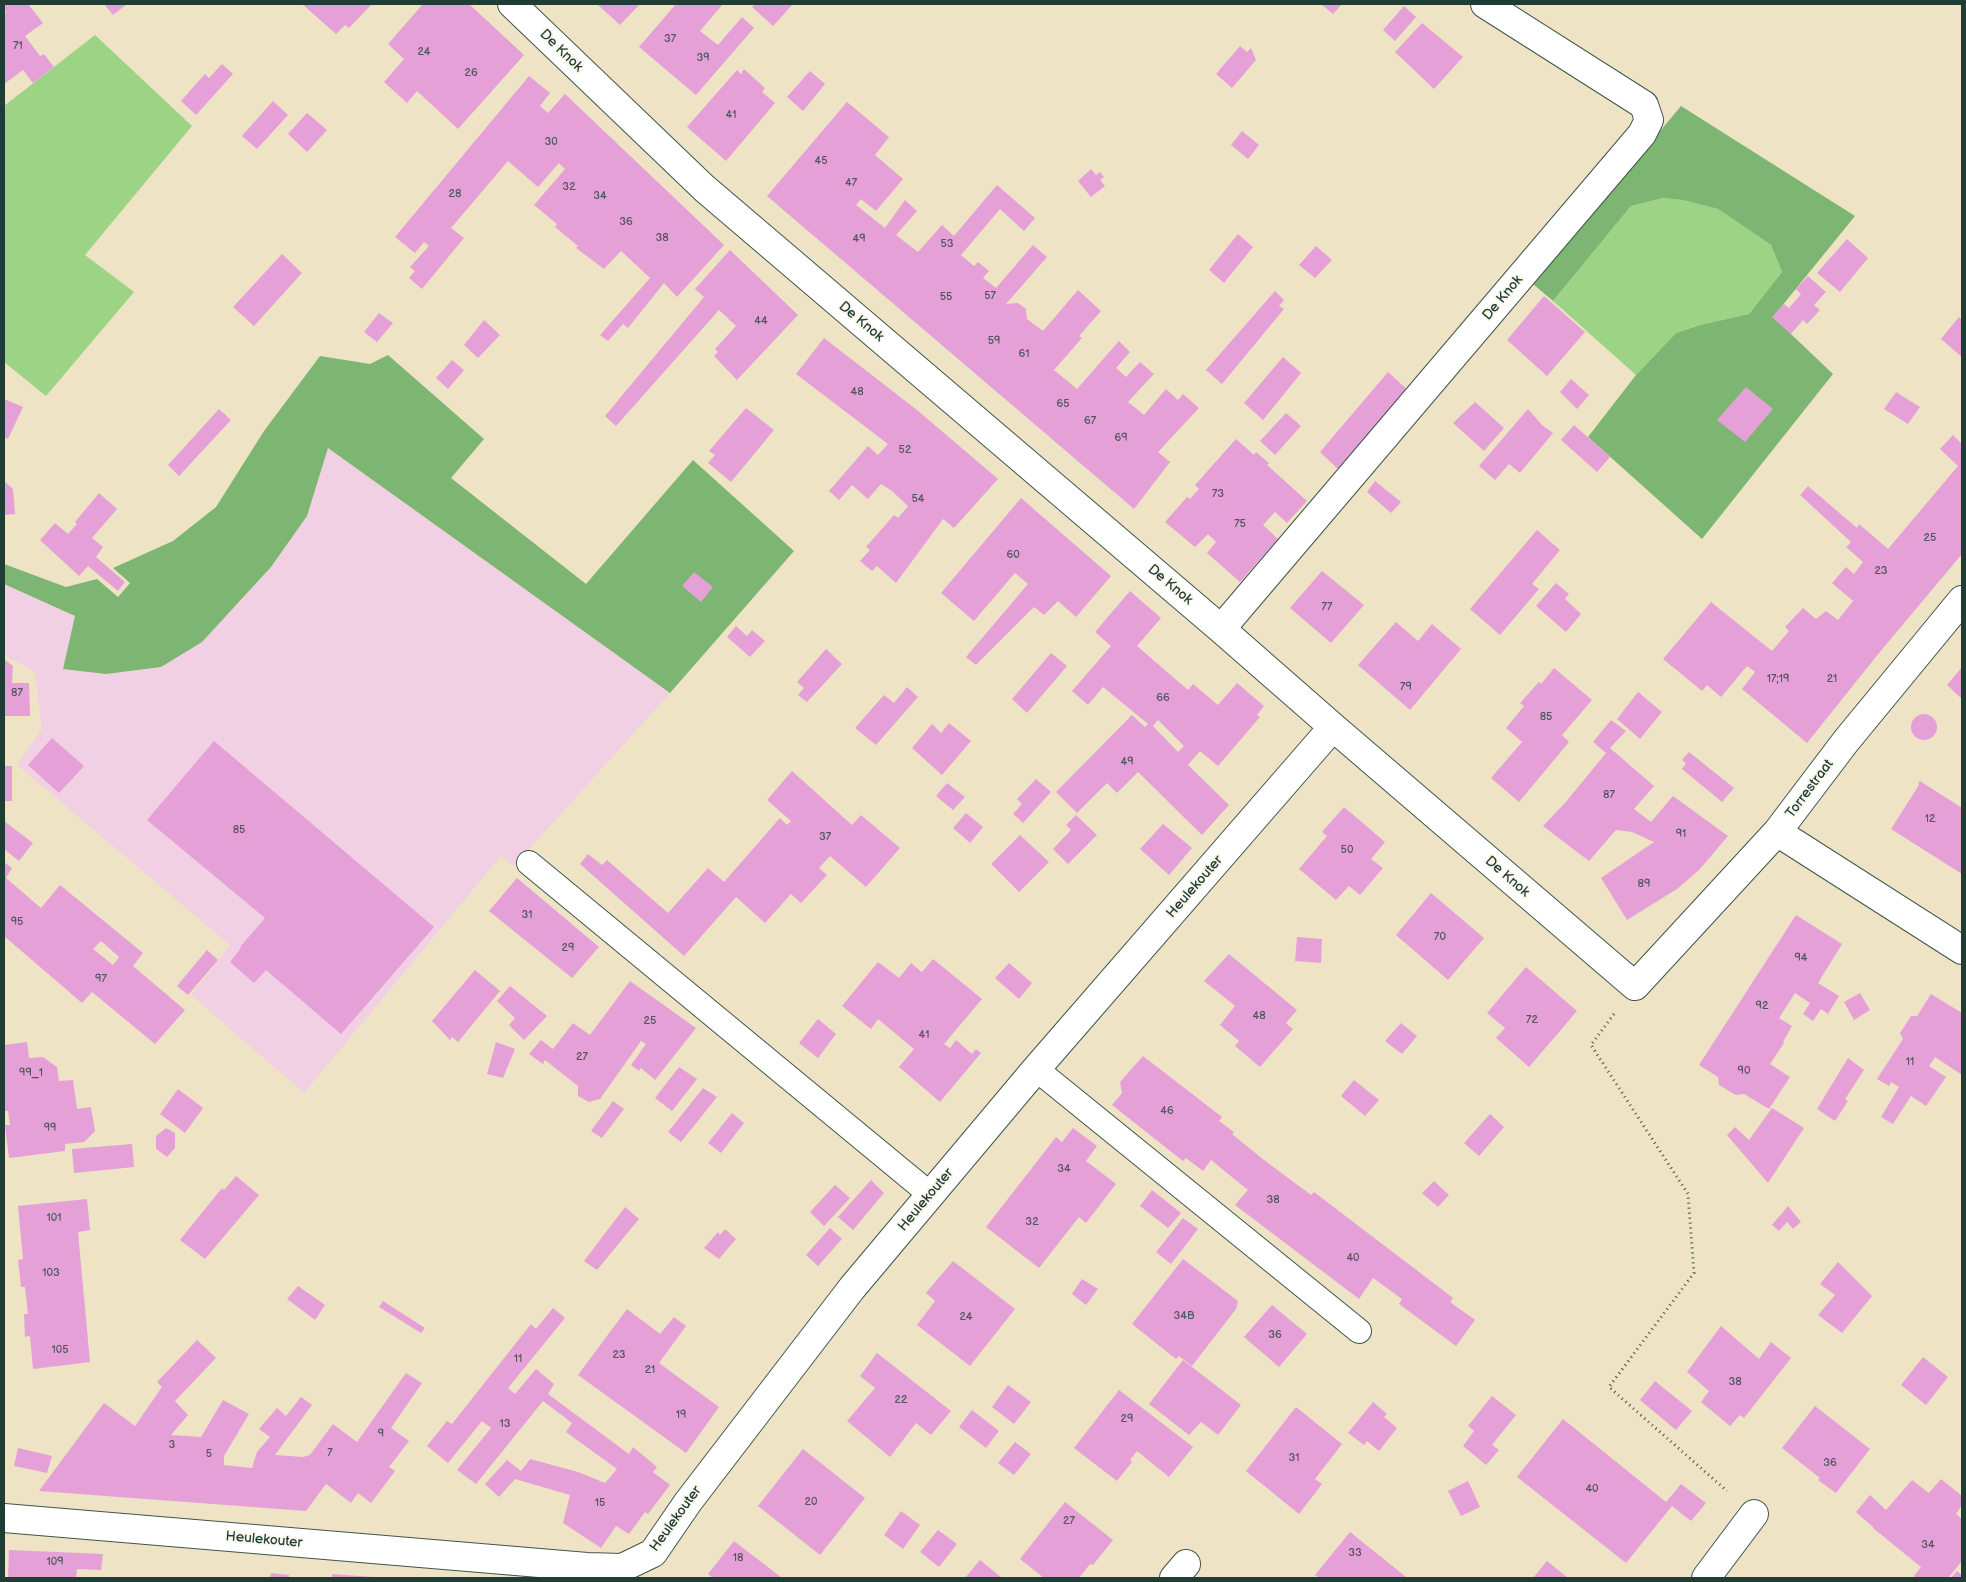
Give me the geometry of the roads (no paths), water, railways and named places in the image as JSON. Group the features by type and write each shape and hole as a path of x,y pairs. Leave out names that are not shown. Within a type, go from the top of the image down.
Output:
{"street":[{"name":"De Knok","path":"512,4 704,188 1222,629 1333,727 1635,986 1777,832"},
{"name":"De Knok","path":"1222,629 1642,134 1649,120 1644,105 1485,4"},
{"name":"Torrestraat","path":"1962,600 1846,741 1777,832 1962,950"},
{"name":"Heulekouter","path":"4,1518 587,1567 622,1568 653,1553 688,1502 852,1288 1036,1069 1333,727"},
{"path":"1706,1578 1754,1514"}],"lane":[{"path":"529,864 931,1195"},
{"path":"1036,1069 1359,1331"}]}
